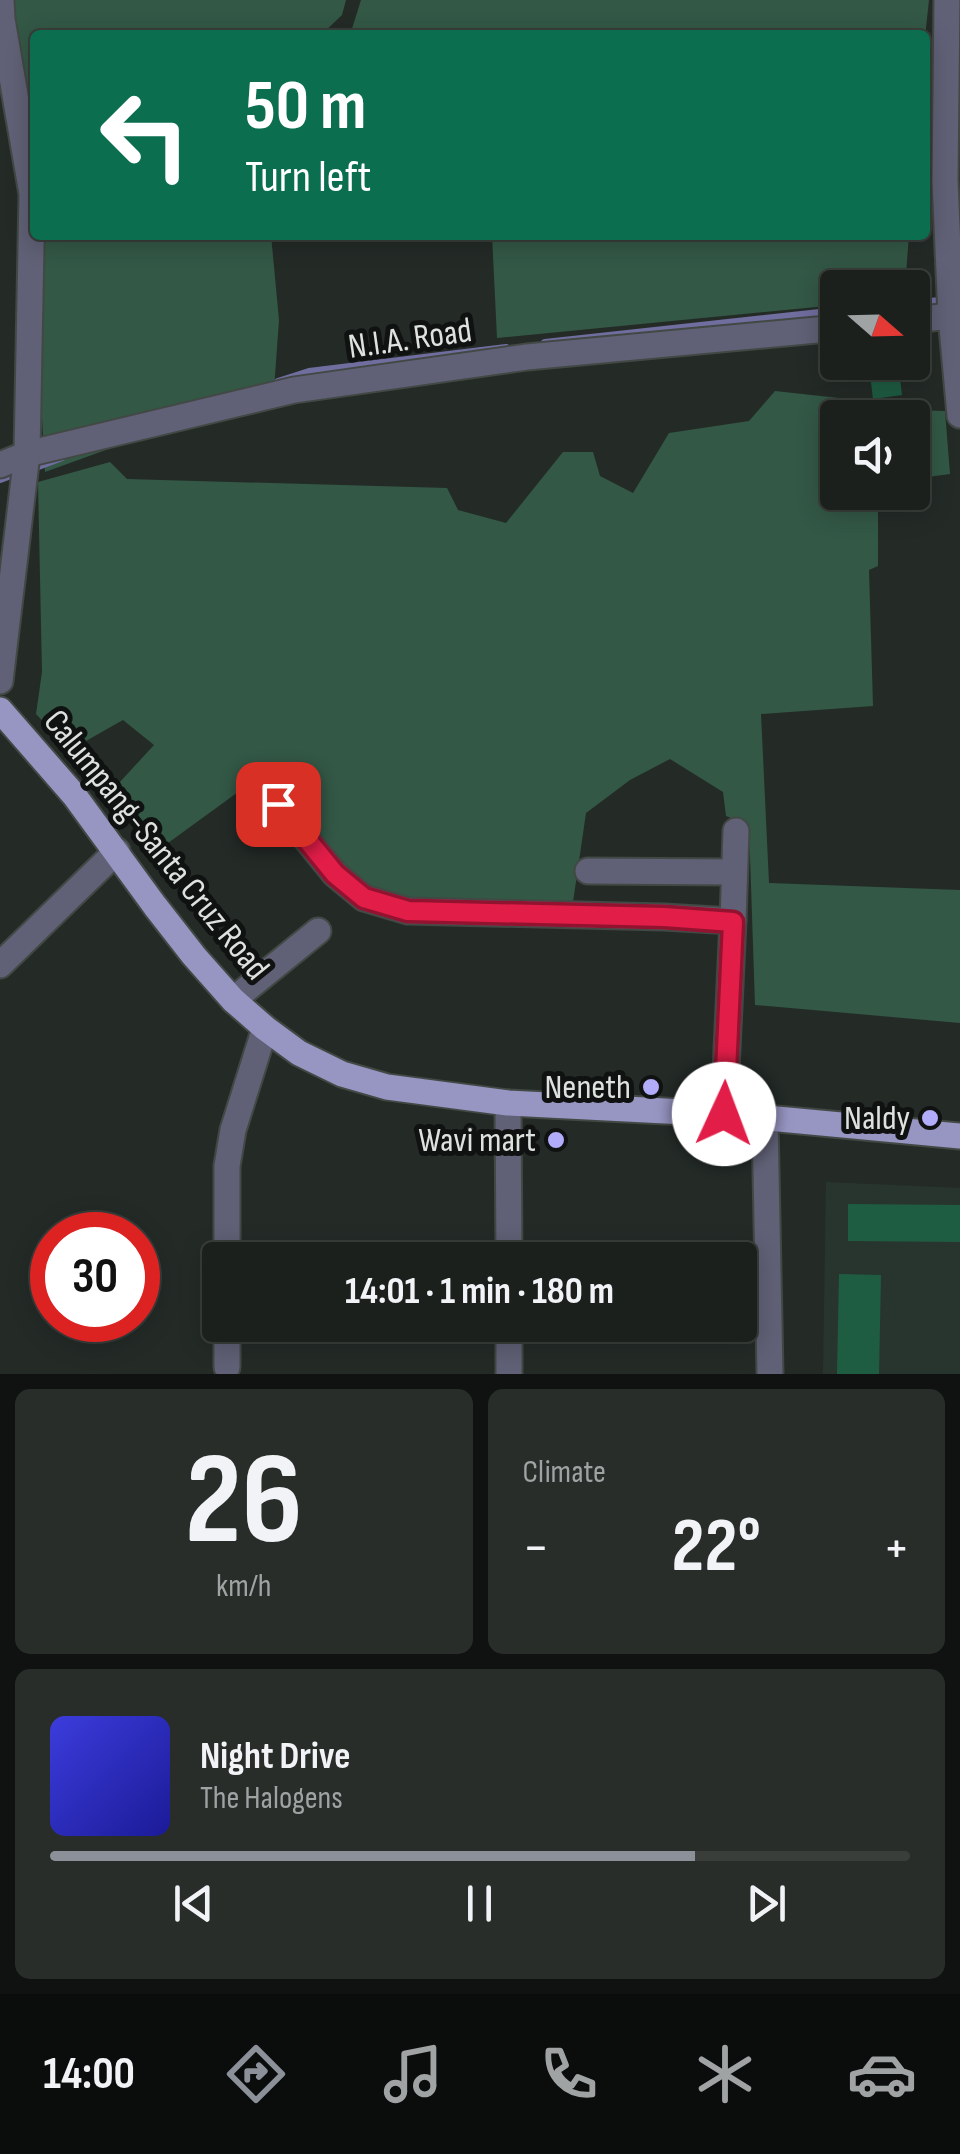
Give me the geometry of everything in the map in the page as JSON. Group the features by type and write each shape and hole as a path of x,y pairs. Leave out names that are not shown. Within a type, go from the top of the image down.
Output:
{"main road":[{"name":"Calumpang-Santa Cruz Road","path":"0,710 74,795 194,956 233,1000 299,1053 342,1074 387,1087 508,1103 724,1114 960,1136"}],"street":[{"path":"0,0 30,182"},
{"path":"947,0 953,110 944,181 954,243 951,316 960,416"},
{"path":"0,681 27,454 31,240"},
{"path":"930,318 951,316"},
{"name":"N.I.A. Road","path":"0,465 27,454 294,390 526,357 820,330"},
{"path":"278,804 335,874 364,898 408,911 733,922"},
{"path":"724,1114 736,832"},
{"path":"0,965 116,851"},
{"path":"588,872 734,872"},
{"path":"233,1000 318,931"},
{"path":"227,1242 228,1166 233,1130 265,1028"},
{"path":"508,1103 508,1242"},
{"path":"765,1120 770,1374"},
{"path":"227,1342 227,1367"},
{"path":"509,1342 509,1374"}],"shaded area":[{"path":"826,1182 960,1188 960,1374 823,1374"}],"green space":[{"path":"11,0 346,0 342,15 326,30 30,30 30,140"},
{"path":"361,0 929,0 926,30 352,30"},
{"path":"46,240 271,240 279,320 274,389 45,472 35,290"},
{"path":"492,240 909,240 906,270 820,270 820,307 497,338"},
{"path":"775,391 851,400 820,400 820,510 878,510 878,566 869,570 873,706 761,714 769,883 960,890 960,1023 755,1005 749,825 726,816 723,792 670,759 630,780 586,813 573,902 423,903 360,882 282,789 278,763 157,851 107,796 154,745 123,720 70,750 36,714 42,672 38,482 110,462 127,479 447,488 458,510 506,523 563,452 593,452 600,476 633,493 669,433 749,421"},
{"path":"930,411 945,411 950,474 930,477"}],"building":[{"path":"871,380 900,380 902,395 873,399"},
{"path":"848,1204 960,1205 960,1242 848,1241"},
{"path":"839,1274 881,1275 879,1374 837,1374"}],"waterway":[{"path":"930,302 948,300"},
{"path":"545,343 820,313"},
{"path":"278,382 309,372 506,348"},
{"path":"33,468 62,457"},
{"path":"0,479 19,472"}],"place":[{"name":"Neneth","path":"651,1087"},
{"name":"Naldy","path":"930,1118"},
{"name":"Wavi mart","path":"556,1140"}],"route":[{"path":"278,804 335,874 364,898 408,911 733,922 724,1114"}]}
